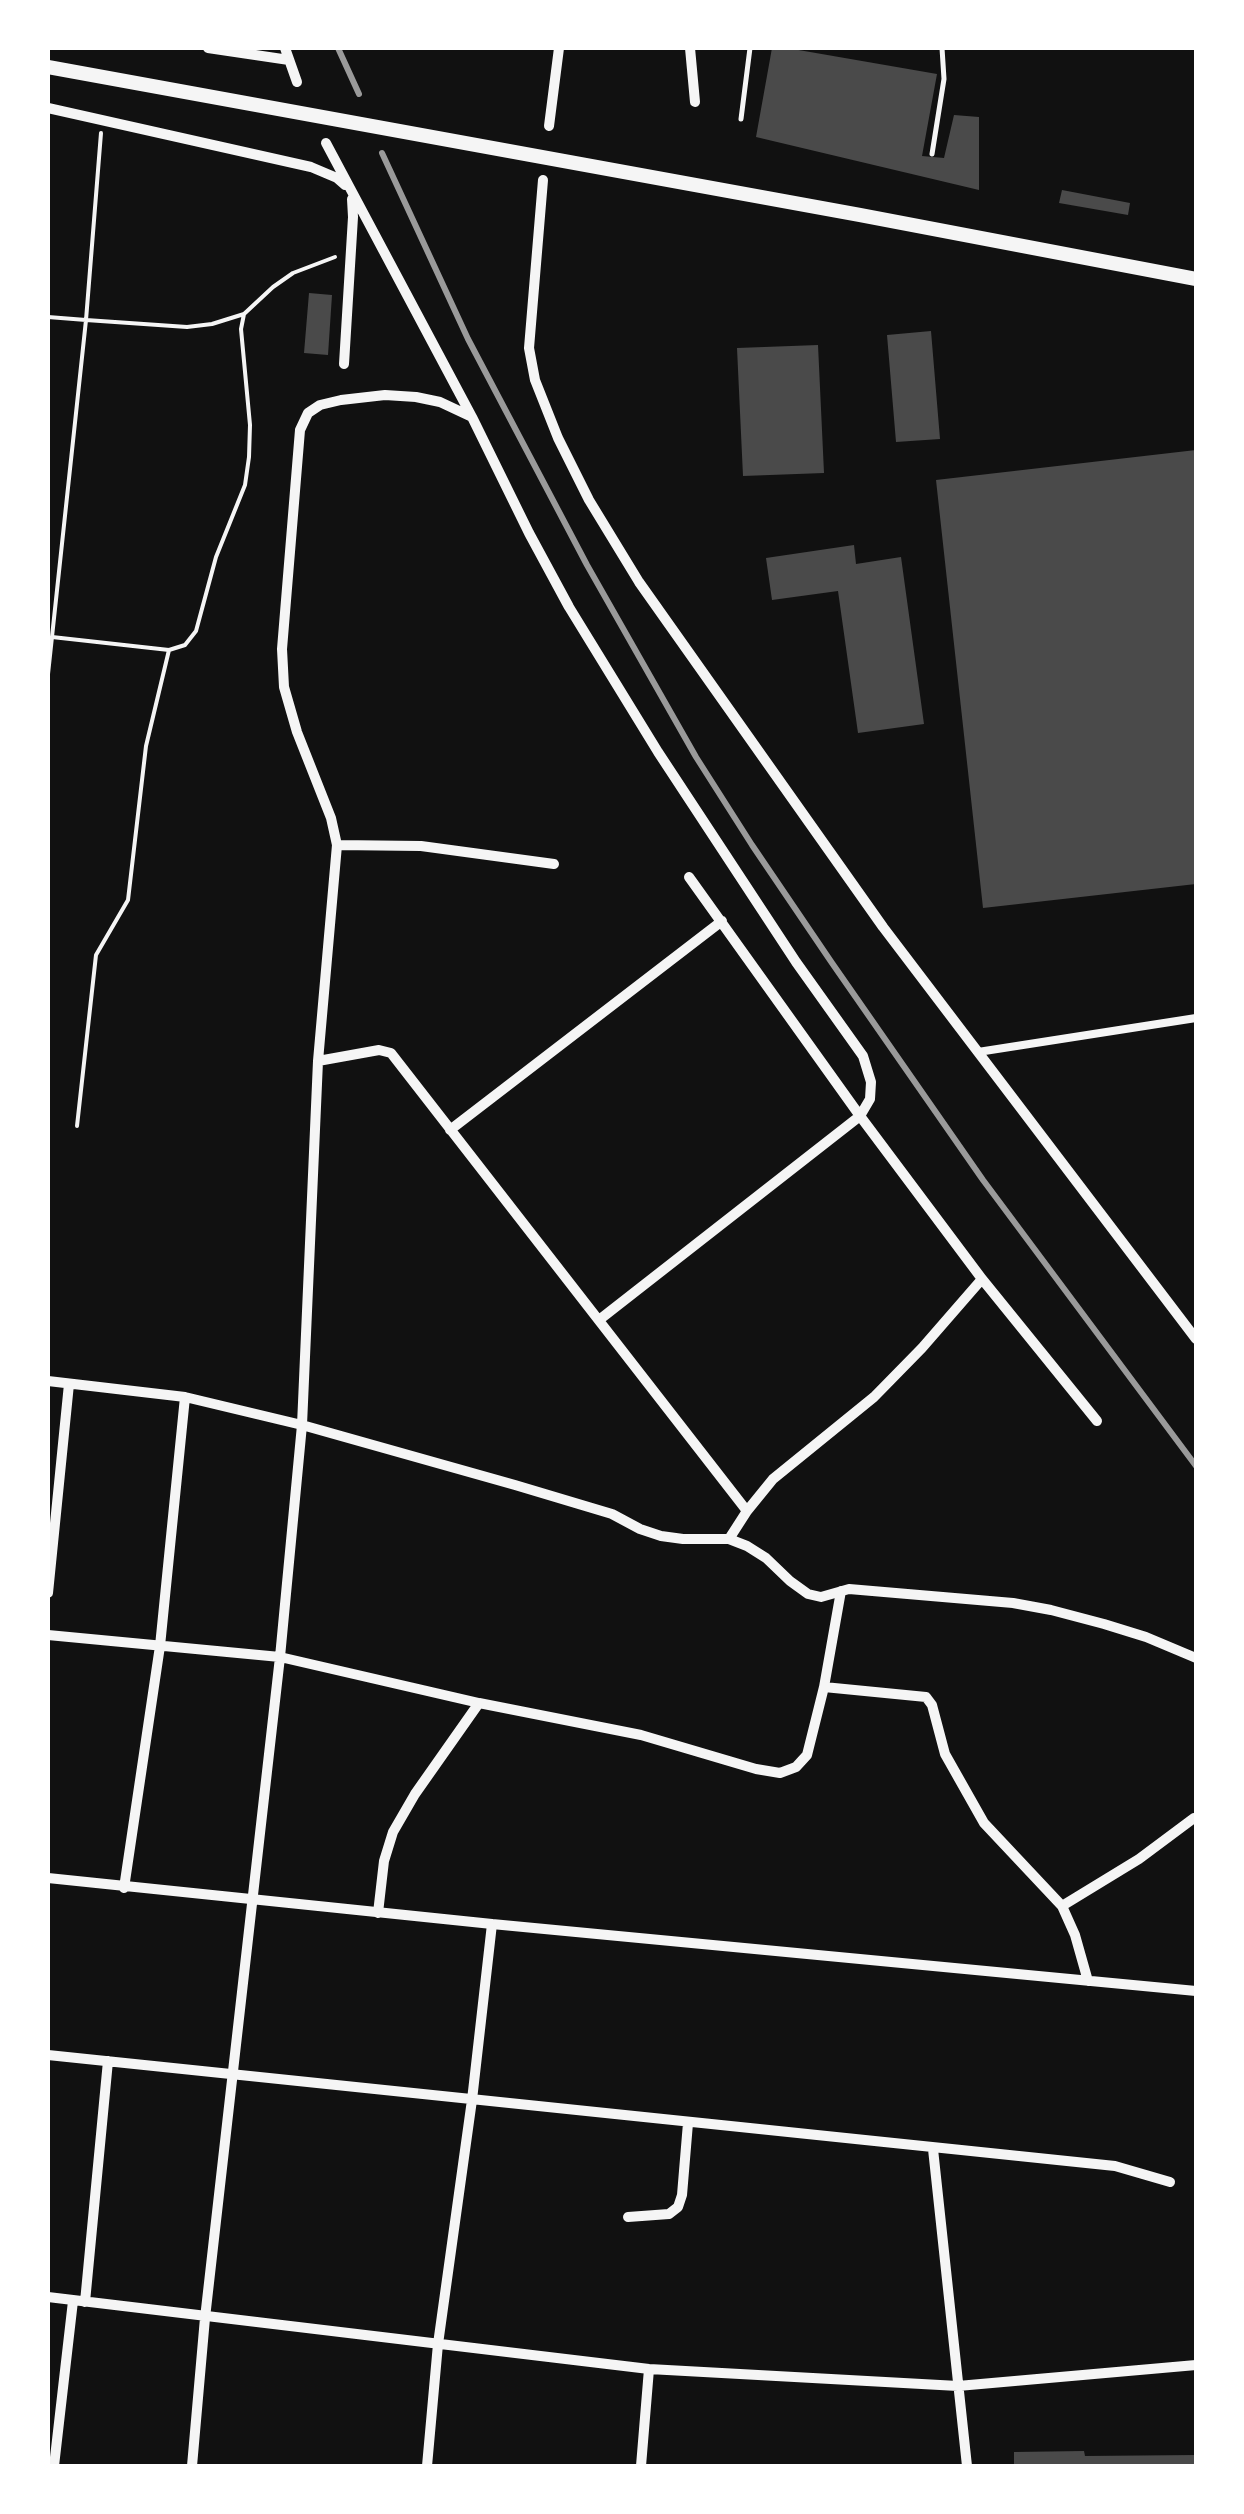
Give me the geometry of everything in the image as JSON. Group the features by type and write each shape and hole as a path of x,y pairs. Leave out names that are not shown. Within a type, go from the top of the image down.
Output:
{"main road":[{"path":"48,67 1196,279"}],"street":[{"path":"208,48 289,60"},
{"path":"285,48 297,82"},
{"path":"549,126 559,48"},
{"path":"690,48 695,102"},
{"path":"48,108 311,167 337,178 352,192 354,217 344,364"},
{"path":"326,143 570,607 658,752 863,1056 871,1082 870,1099 860,1116 599,1320"},
{"path":"543,180 529,348 534,380 589,500 639,582 884,927 1196,1339"},
{"path":"192,2466 302,1425 318,1061 336,846 331,818 284,687 282,649 300,430 308,413 320,405 384,395 440,402 472,417"},
{"path":"336,846 422,846 554,864"},
{"path":"688,877 860,1116 982,1278 1098,1422"},
{"path":"450,1130 722,921"},
{"path":"978,1052 1196,1018"},
{"path":"318,1061 379,1050 391,1054 747,1511"},
{"path":"729,1539 773,1479 886,1385 982,1278"},
{"path":"48,1381 185,1396 302,1425 612,1514 661,1536 682,1540 729,1539 766,1558 808,1594 821,1596 848,1588 1013,1603 1146,1637 1196,1658"},
{"path":"48,1593 69,1384"},
{"path":"124,1888 160,1646 185,1396"},
{"path":"48,1635 280,1657 641,1735 756,1770 780,1772 796,1767 807,1755 842,1591"},
{"path":"824,1686 926,1697 932,1705 945,1754 984,1824 1062,1906 1088,1981"},
{"path":"378,1913 384,1861 393,1832 479,1703"},
{"path":"1062,1906 1139,1859 1194,1818"},
{"path":"48,1878 1196,1991"},
{"path":"427,2466 438,2344 492,1924"},
{"path":"48,2054 1115,2166 1170,2182"},
{"path":"54,2466 108,2061"},
{"path":"628,2218 668,2214 678,2207 688,2122"},
{"path":"934,2149 967,2466"},
{"path":"48,2297 648,2369 958,2386 1196,2365"},
{"path":"642,2466 648,2369"}],"lane":[{"path":"741,119 750,48"},
{"path":"932,154 944,79 942,48"}],"path":[{"path":"48,674 86,320 102,119"},
{"path":"48,318 187,328 212,324 244,314 293,273 351,251"},
{"path":"52,637 170,650 186,645 196,631 216,558 245,485 250,456 241,330 244,314"},
{"path":"78,1126 96,955 128,900 146,746 170,650"}],"building":[{"path":"772,48 937,74 922,156 944,158 954,115 979,117 979,190 756,137"},
{"path":"1062,190 1130,203 1128,215 1059,203"},
{"path":"309,293 332,295 328,355 304,353"},
{"path":"931,331 940,439 896,442 887,335"},
{"path":"818,345 824,473 743,476 737,348"},
{"path":"1196,450 1196,884 983,908 936,480"},
{"path":"854,545 856,564 901,557 924,724 858,733 838,591 772,600 766,558"},
{"path":"1084,2451 1085,2456 1196,2455 1196,2466 1014,2466 1014,2452"}],"railway":[{"path":"338,48 359,94"},
{"path":"382,153 468,339 587,565 696,757 832,963 983,1180 1196,1466"}]}
